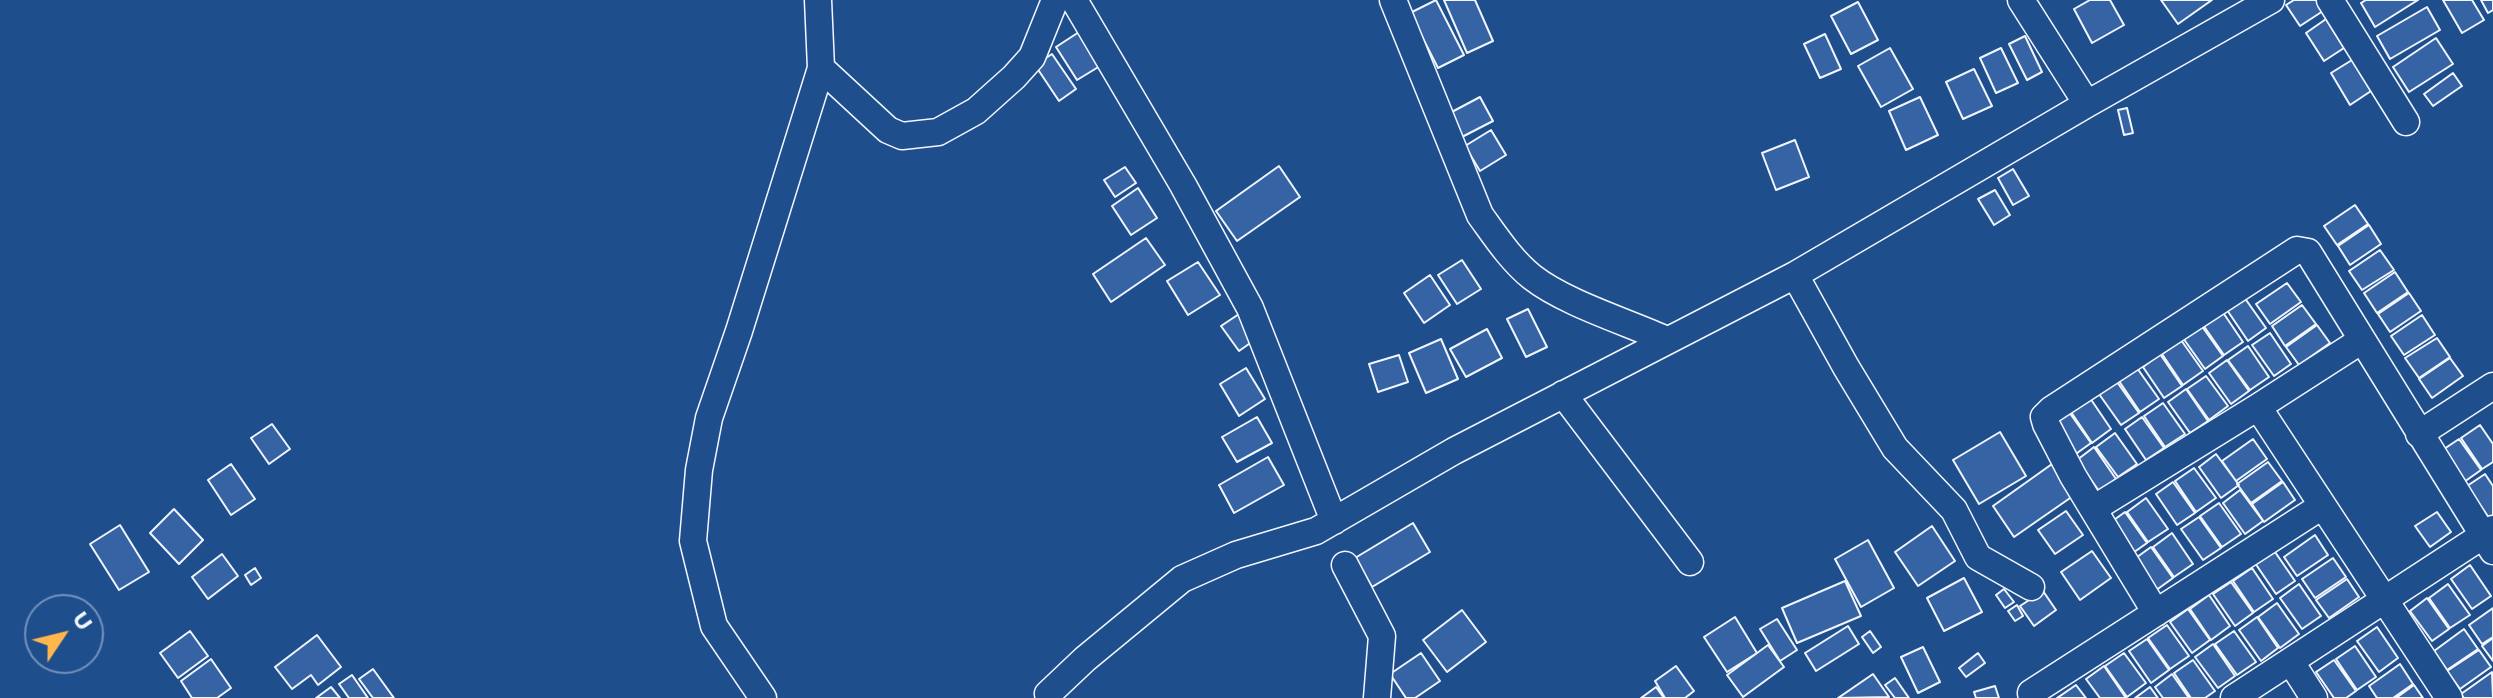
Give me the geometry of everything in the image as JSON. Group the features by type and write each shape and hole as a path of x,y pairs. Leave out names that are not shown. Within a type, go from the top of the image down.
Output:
{"street":[{"path":"754,695 714,626 693,541 699,470 709,418 821,68 818,0"},
{"path":"821,68 888,130 902,136 938,132 976,111 1032,57 1055,0"},
{"path":"1074,0 1183,185 1250,308 1334,521"},
{"path":"1393,0 1480,215 1515,262 1535,279 1581,304 1667,340"},
{"path":"2021,0 2087,104"},
{"path":"1049,698 1048,694 1085,659 1182,579 1236,555 1316,531 1454,451 1795,275 2271,0"},
{"path":"2330,0 2406,122"},
{"path":"2156,613 2046,424 2046,413 2293,251 2302,249 2308,252 2419,434 2490,539 2386,600 2234,698"},
{"path":"1795,275 1895,448 1954,510 1978,557 2031,587"},
{"path":"2093,509 2362,340"},
{"path":"2419,434 2493,386"},
{"path":"1563,394 1690,562"},
{"path":"2258,407 2449,698"},
{"path":"2031,693 2322,506"},
{"path":"1345,565 1382,636 1377,698"},
{"path":"2291,662 2314,698"}],"building":[{"path":"1436,0 1464,55 1438,68 1410,13"},
{"path":"1444,0 1475,0 1493,41 1467,53"},
{"path":"2090,0 2110,0 2124,25 2092,43 2074,9"},
{"path":"2161,0 2212,0 2178,24"},
{"path":"2294,0 2316,0 2323,11 2300,26 2286,5"},
{"path":"2366,0 2418,0 2375,27 2361,3"},
{"path":"2443,0 2472,0 2484,20 2462,33"},
{"path":"2481,0 2493,0 2493,10 2488,13"},
{"path":"1858,2 1878,40 1851,54 1831,16"},
{"path":"2427,7 2440,30 2390,59 2377,36"},
{"path":"2326,19 2344,48 2324,61 2306,33"},
{"path":"1079,32 1100,66 1077,80 1056,47"},
{"path":"1825,34 1841,69 1820,78 1804,44"},
{"path":"2025,36 2042,72 2027,80 2009,44"},
{"path":"2436,38 2453,64 2409,92 2393,67"},
{"path":"1890,48 1913,89 1881,107 1858,66"},
{"path":"2001,48 2018,83 1996,93 1980,58"},
{"path":"1052,54 1076,89 1059,101 1035,65"},
{"path":"2352,60 2371,91 2350,105 2331,73"},
{"path":"1974,69 1992,106 1963,119 1946,82"},
{"path":"2453,73 2462,86 2433,106 2424,94"},
{"path":"1480,97 1493,121 1460,138 1448,114"},
{"path":"1920,97 1938,135 1906,150 1889,111"},
{"path":"2127,108 2133,133 2124,135 2118,110"},
{"path":"1491,130 1506,155 1480,171 1465,146"},
{"path":"1795,140 1809,177 1776,190 1762,153"},
{"path":"1279,166 1300,197 1237,241 1216,211"},
{"path":"1125,167 1136,183 1115,197 1104,180"},
{"path":"2013,169 2029,196 2013,205 1998,178"},
{"path":"1138,188 1157,218 1131,235 1112,206"},
{"path":"1995,190 2010,215 1994,225 1978,199"},
{"path":"2355,205 2368,224 2337,245 2324,226"},
{"path":"2369,225 2381,244 2350,265 2338,246"},
{"path":"1146,238 1165,265 1111,302 1093,274"},
{"path":"2380,250 2394,270 2362,290 2349,271"},
{"path":"1462,260 1481,289 1457,304 1438,275"},
{"path":"1198,262 1220,295 1188,315 1167,281"},
{"path":"2395,272 2408,292 2377,313 2364,293"},
{"path":"1430,275 1450,305 1424,323 1404,293"},
{"path":"2287,283 2301,302 2270,324 2256,304"},
{"path":"2409,293 2421,311 2390,332 2378,314"},
{"path":"2244,297 2266,328 2248,341 2227,310"},
{"path":"2302,305 2316,324 2285,346 2272,326"},
{"path":"1528,309 1547,347 1526,357 1507,319"},
{"path":"2222,311 2243,342 2224,355 2203,325"},
{"path":"1239,314 1256,339 1239,351 1221,326"},
{"path":"2422,315 2435,335 2404,355 2391,336"},
{"path":"2201,325 2223,356 2205,369 2183,338"},
{"path":"2317,325 2330,343 2299,365 2286,347"},
{"path":"1487,329 1502,358 1466,377 1450,349"},
{"path":"2270,333 2291,364 2274,376 2252,345"},
{"path":"2437,338 2450,357 2419,378 2405,358"},
{"path":"1441,339 1458,379 1426,393 1409,353"},
{"path":"2181,340 2203,371 2183,385 2162,354"},
{"path":"2248,346 2269,377 2250,390 2228,360"},
{"path":"2160,354 2182,386 2164,398 2143,367"},
{"path":"1399,355 1408,382 1378,392 1369,364"},
{"path":"2450,358 2463,376 2432,398 2419,379"},
{"path":"2227,360 2249,391 2231,404 2209,373"},
{"path":"1246,368 1265,399 1239,416 1220,384"},
{"path":"2137,368 2159,399 2140,412 2119,381"},
{"path":"2206,376 2228,406 2209,420 2187,389"},
{"path":"2117,382 2139,413 2121,425 2099,394"},
{"path":"2186,389 2208,421 2190,433 2168,402"},
{"path":"2090,398 2111,429 2092,443 2071,412"},
{"path":"2163,403 2185,434 2165,447 2144,416"},
{"path":"2069,412 2091,443 2073,456 2051,425"},
{"path":"1257,417 1272,443 1237,462 1222,437"},
{"path":"2142,417 2164,448 2146,460 2125,429"},
{"path":"272,424 290,449 269,464 251,438"},
{"path":"2480,425 2493,444 2493,462 2482,469 2461,438"},
{"path":"2000,432 2026,476 1979,504 1953,460"},
{"path":"2115,433 2137,464 2118,477 2096,447"},
{"path":"2253,439 2267,459 2236,481 2222,461"},
{"path":"2459,439 2481,470 2464,482 2441,451"},
{"path":"2094,447 2116,479 2099,491 2077,460"},
{"path":"2216,454 2239,485 2221,498 2199,467"},
{"path":"1268,457 1284,485 1234,513 1219,485"},
{"path":"2268,462 2282,481 2251,503 2237,484"},
{"path":"231,464 255,499 231,515 208,480"},
{"path":"2052,464 2073,496 2014,537 1993,506"},
{"path":"2194,468 2216,498 2196,512 2175,481"},
{"path":"2485,474 2493,486 2493,515 2489,518 2467,486"},
{"path":"2173,482 2195,513 2177,525 2156,494"},
{"path":"2283,482 2295,500 2264,522 2252,504"},
{"path":"2240,490 2263,521 2245,534 2223,503"},
{"path":"2146,498 2168,529 2148,542 2127,512"},
{"path":"2219,503 2241,534 2222,547 2200,516"},
{"path":"174,509 203,540 179,564 150,533"},
{"path":"2066,511 2083,535 2055,554 2038,530"},
{"path":"2125,512 2147,543 2130,555 2107,525"},
{"path":"2437,512 2451,532 2430,547 2415,526"},
{"path":"2199,517 2221,548 2203,560 2181,529"},
{"path":"1413,523 1430,552 1372,587 1355,558"},
{"path":"120,525 149,572 119,590 90,544"},
{"path":"1932,526 1955,561 1918,586 1895,552"},
{"path":"2172,533 2193,564 2174,577 2153,547"},
{"path":"2315,535 2328,555 2297,576 2284,557"},
{"path":"1868,540 1894,588 1861,607 1835,559"},
{"path":"2151,547 2173,578 2155,591 2133,560"},
{"path":"2273,549 2295,581 2276,594 2255,563"},
{"path":"2092,551 2111,578 2080,600 2061,572"},
{"path":"222,554 238,576 208,599 192,577"},
{"path":"2333,558 2346,577 2315,598 2302,579"},
{"path":"2470,565 2491,596 2472,609 2451,579"},
{"path":"255,568 261,578 251,585 245,575"},
{"path":"2252,568 2273,599 2254,612 2233,581"},
{"path":"1964,578 1982,612 1944,631 1927,598"},
{"path":"2347,579 2359,597 2329,618 2316,600"},
{"path":"1845,581 1861,616 1797,643 1782,608"},
{"path":"2231,582 2253,613 2235,626 2213,594"},
{"path":"2299,584 2321,616 2302,629 2280,598"},
{"path":"2448,584 2470,615 2450,628 2429,598"},
{"path":"2004,589 2014,602 2005,608 1996,595"},
{"path":"2043,591 2056,610 2034,626 2020,606"},
{"path":"2209,595 2230,626 2211,640 2190,609"},
{"path":"2427,598 2449,629 2432,641 2410,611"},
{"path":"2277,603 2299,634 2280,648 2258,617"},
{"path":"2017,605 2023,616 2015,621 2008,611"},
{"path":"2493,608 2493,637 2482,644 2469,625"},
{"path":"2188,609 2210,640 2192,653 2170,622"},
{"path":"1462,610 1486,642 1447,672 1423,640"},
{"path":"1735,617 1757,653 1727,672 1704,637"},
{"path":"2257,617 2278,648 2261,661 2239,630"},
{"path":"1777,619 1797,650 1780,661 1760,629"},
{"path":"2167,625 2189,656 2170,669 2148,638"},
{"path":"1848,626 1859,644 1816,671 1805,653"},
{"path":"2377,627 2398,658 2379,672 2357,641"},
{"path":"2464,629 2478,649 2447,670 2434,651"},
{"path":"190,631 208,656 178,678 160,653"},
{"path":"1870,631 1881,647 1873,653 1862,637"},
{"path":"2234,631 2256,662 2237,675 2215,644"},
{"path":"317,635 341,667 318,685 311,675 292,689 275,667"},
{"path":"2493,638 2493,661 2482,646"},
{"path":"2147,639 2169,670 2151,683 2129,651"},
{"path":"2213,644 2235,676 2218,688 2195,657"},
{"path":"1768,645 1784,667 1743,697 1727,675"},
{"path":"2355,646 2376,677 2357,690 2336,659"},
{"path":"1923,647 1940,682 1918,693 1901,657"},
{"path":"2479,650 2491,667 2460,689 2447,671"},
{"path":"1421,653 1440,681 1415,698 1406,698 1390,674"},
{"path":"1978,653 1985,663 1966,677 1959,668"},
{"path":"2124,653 2146,683 2127,697 2105,666"},
{"path":"211,659 231,688 217,698 192,698 181,681"},
{"path":"2193,660 2215,691 2205,698 2191,698 2174,673"},
{"path":"2334,660 2356,691 2346,698 2334,698 2316,672"},
{"path":"2400,664 2413,684 2393,698 2377,698 2369,686"},
{"path":"1676,666 1694,691 1685,698 1665,698 1655,681"},
{"path":"2104,666 2126,698 2100,698 2086,679"},
{"path":"373,669 394,698 373,698 359,679"},
{"path":"2492,672 2493,698 2464,698 2461,694"},
{"path":"1873,674 1889,697 1838,698"},
{"path":"2172,674 2189,698 2163,698 2155,687"},
{"path":"352,675 368,698 349,698 339,684"},
{"path":"1895,678 1909,698 1895,698 1885,685"},
{"path":"2076,685 2086,698 2057,698"},
{"path":"2414,685 2423,698 2396,698"},
{"path":"1995,686 1999,698 1976,698 1974,692"},
{"path":"331,687 340,698 316,698"},
{"path":"1656,687 1664,698 1641,698"},
{"path":"2150,687 2158,698 2135,698"}]}
